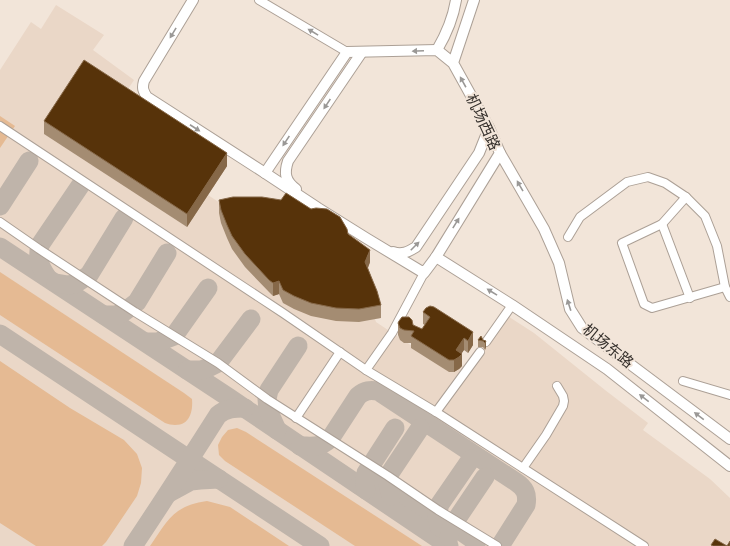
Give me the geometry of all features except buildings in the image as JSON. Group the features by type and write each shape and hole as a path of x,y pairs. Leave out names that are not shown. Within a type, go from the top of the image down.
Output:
{"main road":[{"path":"193,0 144,81 143,87 147,97 318,208 424,273"},
{"path":"437,50 445,36 454,14 456,0"},
{"path":"265,173 347,52 437,50 453,62 474,0"},
{"path":"362,52 288,161 285,169 286,178 292,186 383,248 403,254 416,247 479,153 489,128"},
{"name":"机场西路","path":"424,273 500,153 489,128 453,62"},
{"name":"机场东路","path":"500,153 544,230 559,263 570,309 582,328 730,439"},
{"name":"机场东路","path":"436,256 607,369 730,466"}],"street":[{"path":"259,0 347,52"},
{"path":"0,126 366,370 436,412 644,546"},
{"path":"568,237 580,217 627,182 648,177 665,183 686,197 705,216 717,246 725,287 730,297"},
{"path":"686,197 662,224 622,243 644,304 652,308 725,287"},
{"path":"0,222 39,250 218,363 296,418 371,465 438,510 497,546"},
{"path":"662,224 690,298"},
{"path":"366,370 392,333 424,273"},
{"path":"486,342 512,305"},
{"path":"296,418 340,352"},
{"path":"436,412 480,352"},
{"path":"683,381 730,395"},
{"path":"523,468 546,435 563,406 563,396 557,386"}],"shaded area":[{"path":"56,5 104,35 93,50 134,80 128,89 227,166 208,195 229,209 348,247 370,262 365,275 381,318 375,319 376,322 449,372 454,372 462,366 466,368 482,340 488,344 506,315 534,333 648,423 643,430 710,479 730,498 730,546 0,546 0,70 31,22 41,29"},
{"path":"0,116 15,126 0,148"},
{"path":"0,272 192,399 192,408 190,416 187,420 184,423 174,425 165,423 0,315"},
{"path":"0,361 70,408 124,440 137,454 142,468 141,483 137,496 102,546 36,546 0,523"},
{"path":"237,428 246,432 422,546 355,546 225,461 219,455 218,445 222,437 228,430"},
{"path":"207,501 230,507 289,546 150,546 172,516 186,506"}],"taxiway":[{"path":"0,206 29,161"},
{"path":"47,277 39,262 40,245 80,186"},
{"path":"56,283 68,285 75,284 89,275 124,218"},
{"path":"0,247 228,397 449,546"},
{"path":"104,315 116,315 124,312 137,302 167,253"},
{"path":"146,342 158,342 174,336 208,288"},
{"path":"187,370 201,370 218,363 251,319"},
{"path":"0,334 320,546"},
{"path":"277,430 268,410 267,399 269,390 298,346"},
{"path":"300,446 316,446 326,442 330,439 358,396 368,391 378,391 516,482 524,489 527,498 526,505 500,546"},
{"path":"133,546 218,415 234,408 245,408"},
{"path":"366,490 364,482 366,473 395,428"},
{"path":"391,496 388,476 420,428"},
{"path":"439,527 437,515 440,504 471,459"},
{"path":"449,537 452,526 485,477"},
{"path":"169,493 191,481 219,479"},
{"path":"359,485 378,483 390,485 472,539 476,546"}]}
